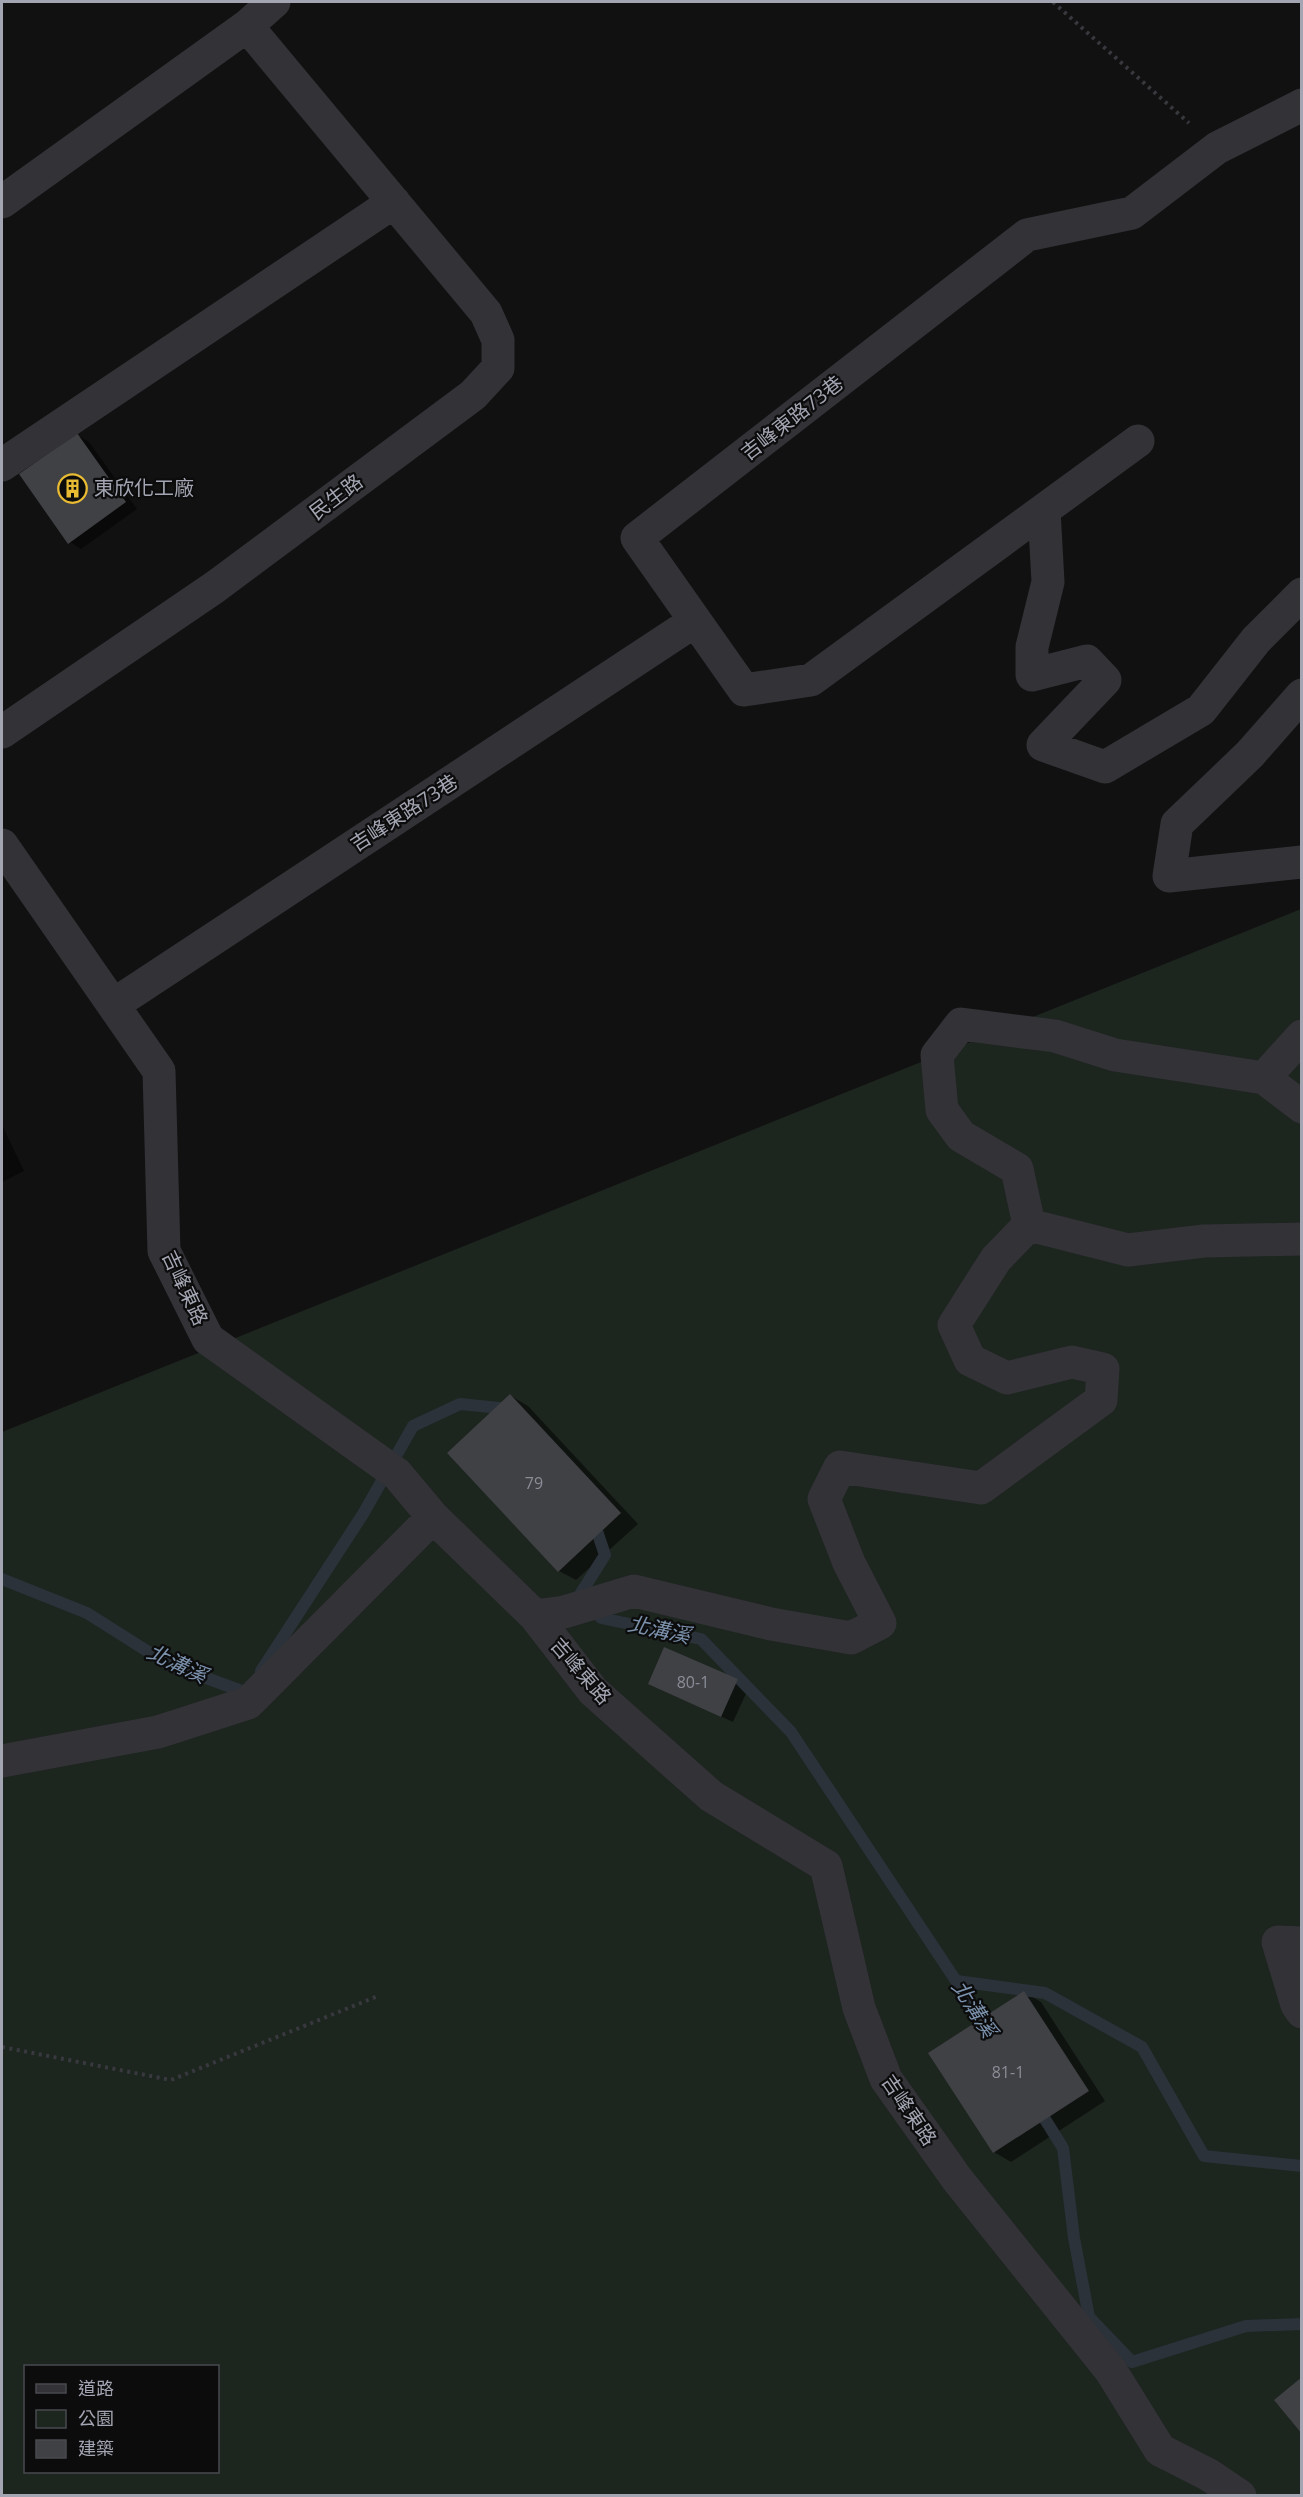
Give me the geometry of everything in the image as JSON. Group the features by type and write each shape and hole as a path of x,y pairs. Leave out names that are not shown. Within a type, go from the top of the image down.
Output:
{"street":[{"path":"2,202 247,26 274,2"},
{"name":"民生路","path":"2,732 215,587 473,395 498,368 498,340 486,313 247,26"},
{"path":"1216,148 1302,105"},
{"name":"吉峰東路73巷","path":"1044,510 811,680 744,690 637,538 1027,235 1132,213 1216,148"},
{"path":"2,465 394,202"},
{"path":"1138,441 1044,510 1048,582 1032,647 1032,675 1087,661 1106,680 1043,745 1106,767 1201,710 1256,640 1302,594"},
{"name":"吉峰東路73巷","path":"113,1005 695,621"},
{"path":"1302,695 1250,754 1177,824 1169,876 1302,862"},
{"name":"吉峰東路","path":"2,845 159,1071 164,1251 208,1339 397,1474 433,1517 550,1614 593,1691 711,1796 826,1866 859,2008 886,2079 957,2179 1111,2371 1160,2450 1209,2475 1240,2496"},
{"path":"1029,1225 1017,1169 960,1136 942,1110 937,1055 960,1024 1055,1036 1115,1055 1264,1078 1302,1107"},
{"path":"1264,1078 1302,1036"},
{"path":"1029,1225 1128,1250 1204,1241 1302,1239"},
{"path":"550,1614 634,1592 771,1624 851,1638 880,1623 849,1563 824,1499 840,1467 981,1488 1101,1400 1103,1369 1072,1362 1007,1378 970,1360 954,1325 996,1259 1029,1225"},
{"path":"2,1761 158,1732 248,1703 433,1517"},
{"path":"1302,1943 1278,1942 1297,2005 1302,2012"}],"path":[{"path":"1053,2 1216,148"},
{"path":"2,2047 171,2080 378,1996"}],"green space":[{"path":"1301,909 1301,2495 2,2496 2,1432"}],"building":[{"name":"東欣化工廠","path":"77,433 126,502 68,544 19,474"},
{"path":"510,1394 621,1513 558,1572 447,1453"},
{"path":"664,1647 738,1679 721,1717 648,1684"},
{"path":"1024,1991 1089,2091 993,2153 928,2053"},
{"path":"1302,2377 1302,2434 1274,2400"}],"waterway":[{"name":"北溝溪","path":"261,1671 363,1514 413,1426 460,1404 510,1409"},
{"name":"北溝溪","path":"593,1519 605,1555 581,1593 601,1618 701,1639 791,1732 990,2032"},
{"name":"北溝溪","path":"2,1579 87,1613 166,1663 247,1693 250,1688"},
{"path":"957,1981 1045,1993 1142,2047 1204,2156 1302,2166"},
{"name":"北溝溪","path":"1038,2108 1063,2148 1074,2238 1089,2317 1132,2362 1246,2326 1302,2324"}],"place":[{"name":"東欣化工廠","path":"73,488"}]}
